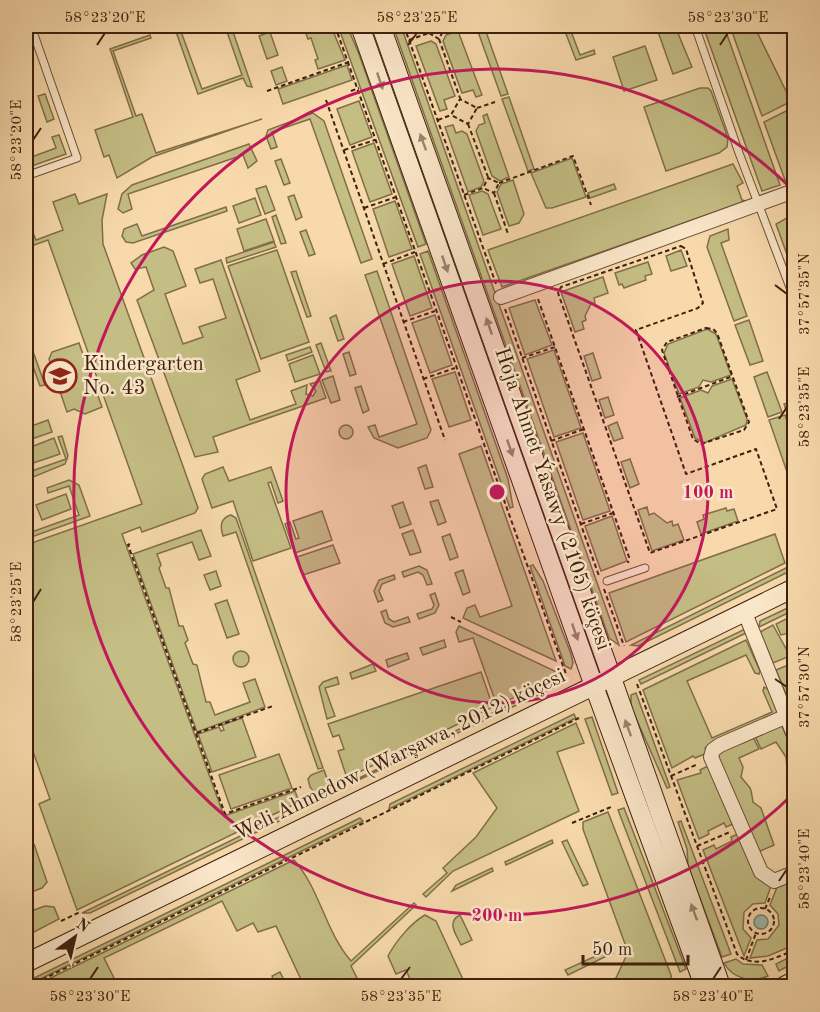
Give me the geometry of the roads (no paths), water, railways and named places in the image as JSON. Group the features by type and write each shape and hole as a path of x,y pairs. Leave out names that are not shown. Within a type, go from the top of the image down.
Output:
{"main road":[{"name":"Hoja Ahmet Ýasawy (2105) köçesi","path":"360,26 594,686 704,987"},
{"name":"Hoja Ahmet Ýasawy (2105) köçesi","path":"381,26 721,987"},
{"name":"Weli Ahmedow (Warşawa, 2012) köçesi","path":"26,963 795,588"},
{"path":"784,987 795,981"}],"street":[{"path":"501,297 795,191"},
{"path":"745,613 795,735"},
{"path":"787,716 715,748 711,760 765,876 777,881 795,873"}],"lane":[{"path":"26,176 77,158 31,26"},
{"path":"695,26 795,298"},
{"path":"607,582 645,568"}],"place":[{"name":"Kindergarten No. 43","path":"60,376"}]}
